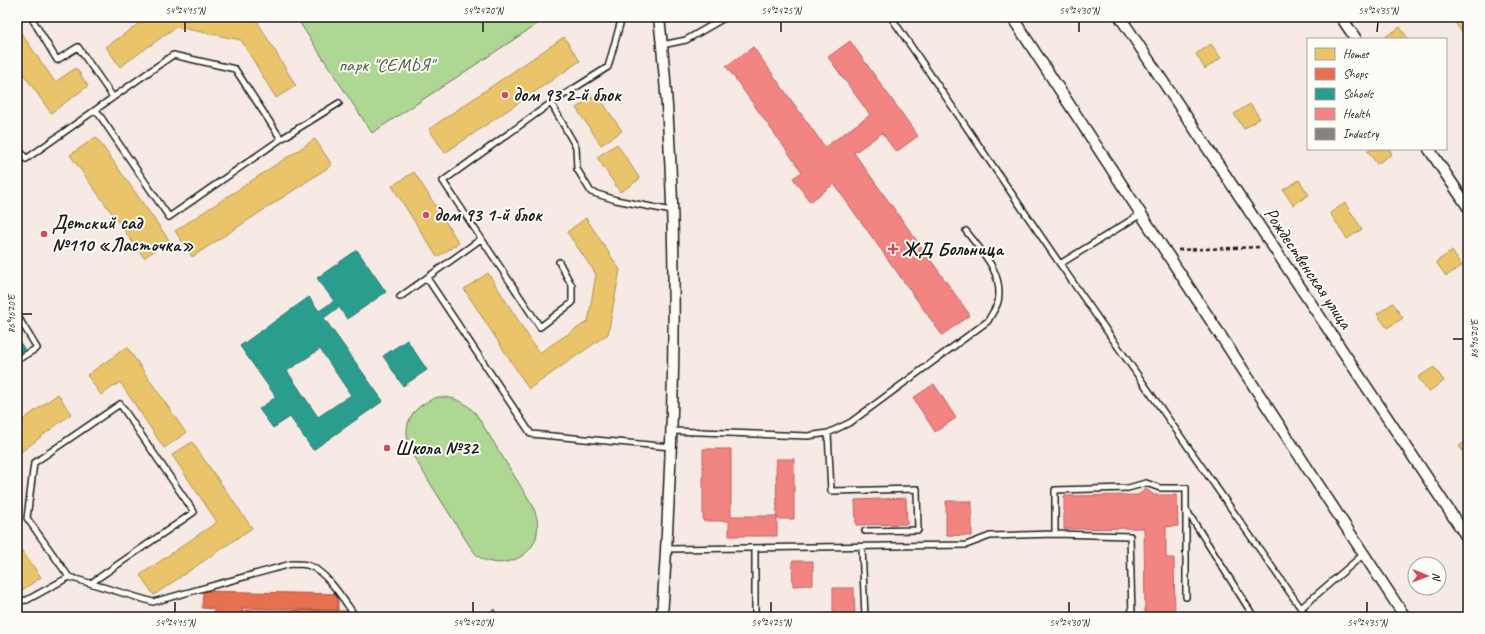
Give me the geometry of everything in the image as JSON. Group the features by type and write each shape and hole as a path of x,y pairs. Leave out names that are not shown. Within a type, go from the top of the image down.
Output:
{"street":[{"path":"659,17 673,211 675,262 672,447 662,617"},
{"path":"1012,17 1405,617"},
{"name":"Рождественская улица","path":"1120,17 1468,539"},
{"path":"1341,17 1355,38"},
{"path":"1431,150 1468,207"}],"lane":[{"path":"31,17 57,60 78,47 113,97"},
{"path":"559,262 572,286 572,302 540,327 443,182 551,103 608,67 622,17"},
{"path":"662,45 686,40 717,19 726,17"},
{"path":"891,17 1060,264 1307,617"},
{"path":"17,146 26,159 173,55 235,69 281,139"},
{"path":"96,110 168,217 281,139 339,103"},
{"path":"551,103 576,147 577,169 591,192 616,200 673,211"},
{"path":"1060,264 1142,214"},
{"path":"672,431 808,436 828,433 851,422 988,321 998,302 998,283 993,266 966,231"},
{"path":"400,297 481,239"},
{"path":"427,278 531,434 672,447"},
{"path":"17,315 37,348 17,360"},
{"path":"91,583 194,512 120,404 34,463 27,518 69,577 153,602 280,566 292,564 308,565 320,573 339,593 356,617"},
{"path":"828,433 831,491 917,489 918,530 865,531"},
{"path":"1055,534 1055,490 1128,488 1146,483 1160,488 1186,488 1186,597"},
{"path":"1186,510 1254,617"},
{"path":"666,550 966,545 990,536 1055,534 1130,536 1132,617"},
{"path":"862,547 865,617"},
{"path":"755,549 755,617"},
{"path":"1301,608 1364,554"},
{"path":"17,601 27,600 69,577"},
{"path":"463,617 468,614 470,617"}],"path":[{"path":"1166,251 1273,246"}],"green space":[{"name":"парк \"СЕМЬЯ\"","path":"296,17 548,17 372,133"},
{"path":"438,397 459,401 468,406 476,414 533,506 538,525 535,542 530,549 515,560 496,563 487,561 476,554 412,454 407,434 410,418 420,406"}],"building: Homes":[{"path":"148,17 240,17 257,21 296,86 276,98 241,40 176,27 120,67 106,47"},
{"path":"1460,17 1468,17 1468,33 1464,36 1454,21"},
{"path":"17,27 55,82 76,68 88,86 51,113 17,65"},
{"path":"1400,27 1407,38 1384,38"},
{"name":"дом 93 2-й блок","path":"564,37 580,61 445,153 429,129"},
{"path":"1211,44 1221,58 1205,69 1196,54"},
{"path":"597,94 622,131 601,145 576,108"},
{"path":"1250,104 1260,118 1244,129 1234,114"},
{"path":"96,137 169,240 144,258 70,155"},
{"path":"315,139 332,165 192,257 175,231"},
{"path":"617,144 640,179 620,192 597,157"},
{"path":"1367,150 1390,150 1392,154 1377,164"},
{"name":"дом 93 1-й блок","path":"414,172 459,243 437,257 392,186"},
{"path":"1299,180 1309,195 1293,205 1283,190"},
{"path":"1345,203 1362,229 1347,239 1330,213"},
{"path":"586,218 620,270 608,334 529,389 464,289 488,273 539,353 588,321 596,274 567,232"},
{"path":"1452,251 1462,266 1446,276 1436,262"},
{"path":"1393,303 1403,318 1387,328 1377,314"},
{"path":"127,347 186,433 164,448 120,382 101,395 87,375"},
{"path":"1434,367 1444,381 1428,392 1418,377"},
{"path":"58,394 71,414 17,455 17,424"},
{"path":"1468,440 1468,458 1459,446"},
{"path":"192,442 252,528 154,595 140,575 217,522 172,455"},
{"path":"17,544 41,577 21,591 17,586"}],"building: Shops":[{"path":"203,591 338,594 338,610 243,608 243,617 214,617 214,609 202,608"},
{"path":"245,610 347,611 347,617 245,617"}],"building: Schools":[{"path":"357,250 386,292 347,319 339,307 324,318 383,401 313,450 290,417 273,428 259,409 276,397 240,346 309,297 319,311 334,301 317,278","holes":["320,349 351,395 318,417 287,371"]},
{"path":"17,338 25,350 17,355"},
{"path":"407,340 427,370 403,386 383,356"}],"building: Health":[{"path":"850,41 918,136 896,152 882,133 854,153 970,315 942,335 834,184 810,202 793,178 802,172 726,66 753,47 825,147 870,115 828,57"},
{"path":"934,384 956,418 935,432 913,398"},
{"path":"703,449 731,449 731,516 777,516 777,536 729,536 729,521 703,521"},
{"path":"776,459 794,459 794,519 777,519"},
{"path":"1146,489 1154,495 1177,495 1178,526 1166,527 1166,558 1174,558 1175,617 1145,617 1144,528 1064,529 1064,496 1138,495"},
{"path":"906,498 907,524 856,525 855,500"},
{"path":"946,501 972,501 972,536 946,535"},
{"path":"792,561 813,561 813,585 793,586"},
{"path":"833,588 854,588 855,617 833,617"}],"building: Industry":[{"path":"494,609 498,617 482,617"}],"place":[{"name":"дом 93 2-й блок","path":"505,95"},
{"name":"дом 93 1-й блок","path":"426,215"},
{"name":"Детский сад №110 «Ласточка»","path":"44,234"},
{"name":"ЖД Больница","path":"893,249"},
{"name":"Школа №32","path":"387,448"}]}
